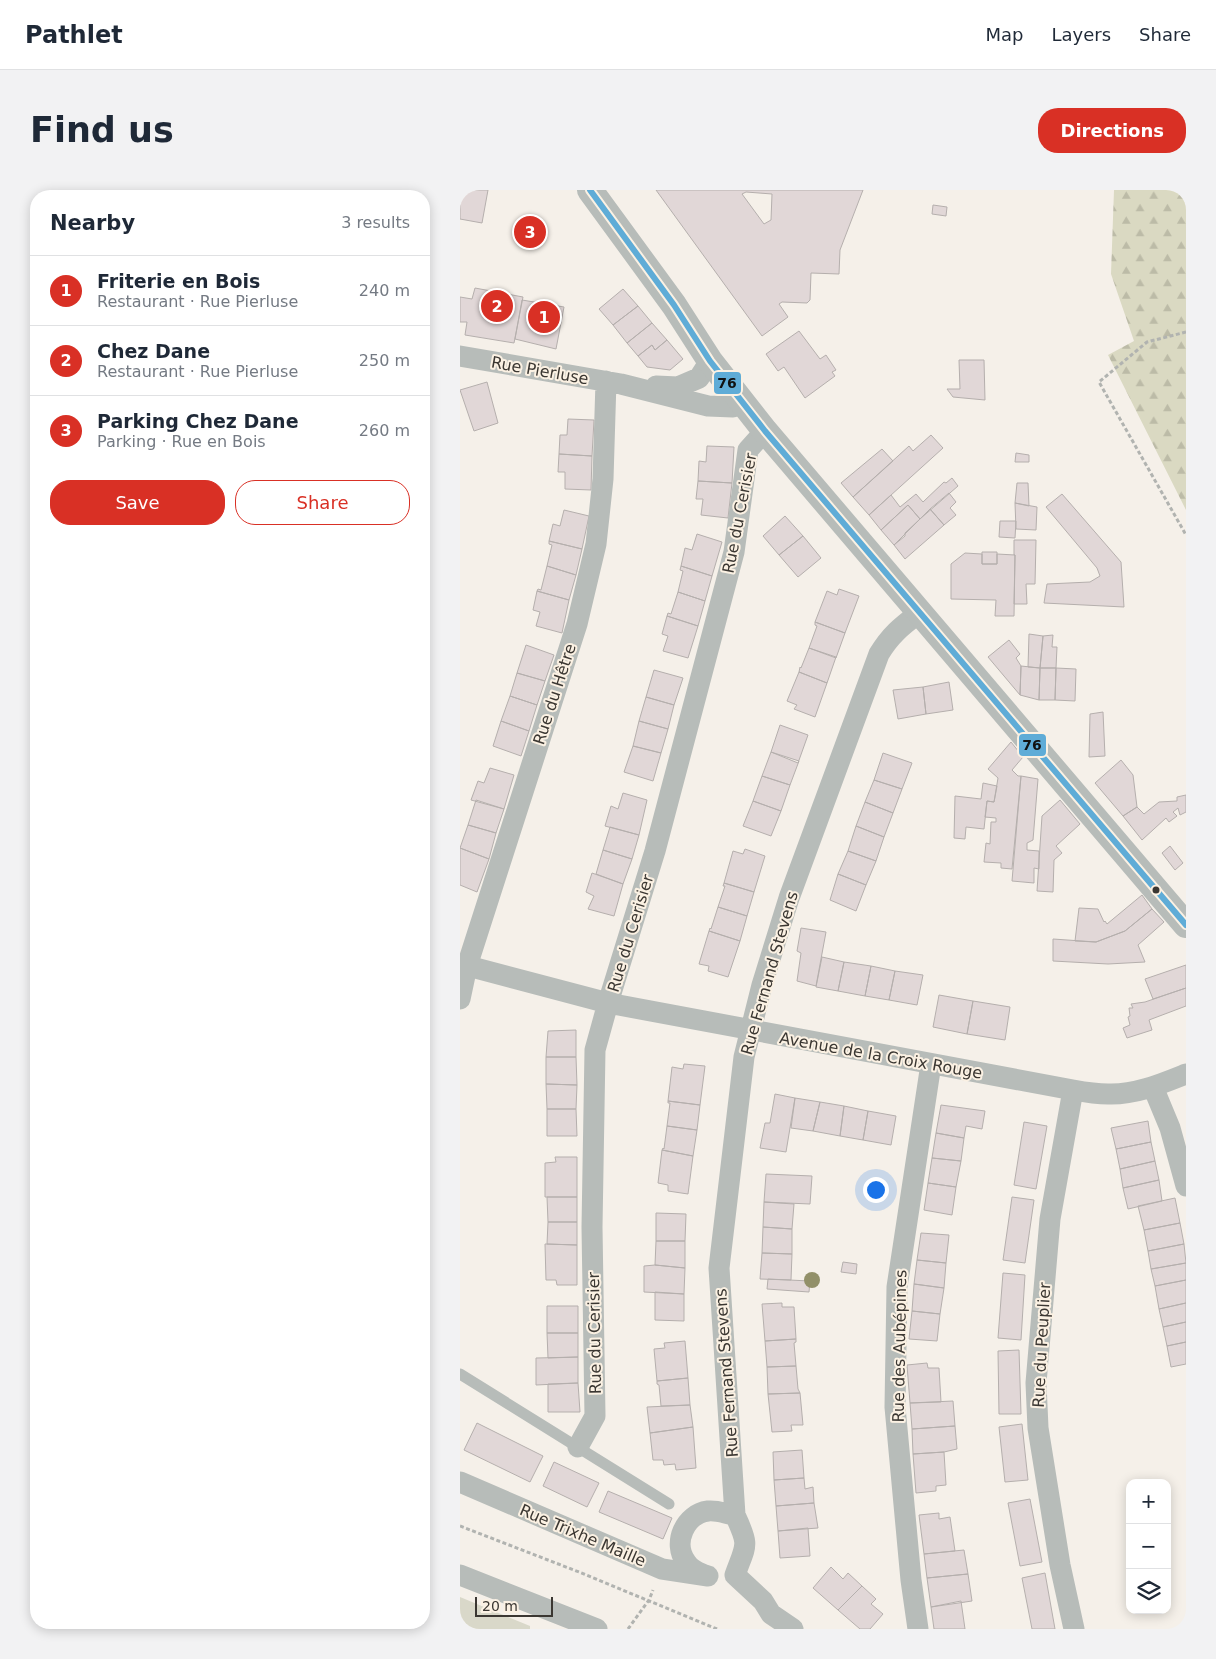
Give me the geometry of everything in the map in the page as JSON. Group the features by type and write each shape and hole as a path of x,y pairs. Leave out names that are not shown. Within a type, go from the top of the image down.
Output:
{"street":[{"path":"590,190 674,305 710,361 765,431 1186,925"},
{"name":"Rue Pierluse","path":"460,356 614,382 708,406 733,407 742,401"},
{"name":"Rue Pierluse","path":"614,382 678,387 699,378 710,361"},
{"name":"Rue du Hêtre","path":"460,999 464,965 577,624 596,544 614,382"},
{"name":"Rue du Cerisier","path":"578,1447 595,1416 592,1226 595,1050 655,851 734,552 748,450 765,431"},
{"name":"Rue Fernand Stevens","path":"735,1516 719,1268 744,1057 762,985 789,898 879,654 889,638 920,612"},
{"name":"Avenue de la Croix Rouge","path":"464,965 608,1004 1073,1090 1108,1094 1136,1091 1153,1087 1186,1074"},
{"name":"Rue des Aubépines","path":"918,1629 911,1580 896,1407 897,1287 930,1064"},
{"path":"1153,1087 1170,1128 1186,1186"},
{"name":"Rue du Peuplier","path":"1073,1090 1050,1219 1036,1383 1038,1428 1060,1565 1074,1629"},
{"name":"Rue Trixhe Maille","path":"460,1482 662,1569 708,1576"},
{"path":"735,1574 744,1553 745,1545 744,1534 735,1516 718,1511 706,1511 692,1518 684,1526 680,1540 680,1552 685,1562 693,1570 708,1576 735,1574 763,1601 771,1614 793,1629"},
{"path":"460,1575 597,1629"}],"lane":[{"path":"460,1374 669,1504"}],"path":[{"path":"1186,332 1148,342 1099,382 1186,535"},
{"path":"460,1526 649,1600 717,1629"},
{"path":"628,1629 649,1600"}],"green space":[{"path":"1114,190 1186,190 1186,510 1108,355 1134,341 1111,274"}],"shaded area":[{"path":"460,1597 530,1626 530,1629 460,1629"}],"building":[{"path":"460,190 488,190 482,223 460,219"},
{"path":"656,190 863,190 840,250 839,274 811,273 810,300 807,303 782,302 779,304 788,317 762,336","holes":["746,192 772,194 771,220 764,224 742,194"]},
{"path":"933,205 947,207 946,216 932,214"},
{"path":"475,288 523,297 514,343 465,335 467,322 460,322 460,297 472,299"},
{"path":"623,289 638,306 613,325 599,309"},
{"path":"522,300 564,307 556,349 515,339"},
{"path":"638,306 652,323 627,343 613,325"},
{"path":"652,323 667,340 655,350 652,345 638,356 627,343"},
{"path":"799,331 820,359 826,355 836,370 832,372 835,376 805,398 784,367 778,371 766,354"},
{"path":"667,340 683,359 670,370 647,367 638,356 652,345 655,350"},
{"path":"959,360 984,360 985,400 953,397 947,389 960,389"},
{"path":"487,382 498,423 474,431 460,390"},
{"path":"568,419 594,420 592,456 559,454 560,435 567,435"},
{"path":"931,435 943,448 869,515 853,497 909,446 913,451"},
{"path":"707,446 734,447 732,483 698,481 699,461 706,462"},
{"path":"882,449 893,461 853,497 841,483"},
{"path":"1016,453 1029,455 1029,462 1015,462"},
{"path":"559,454 592,456 591,490 565,489 565,472 558,472"},
{"path":"952,478 958,486 920,519 908,505 881,530 869,515 891,495 900,507 916,494 923,502 944,482 946,483"},
{"path":"698,481 732,483 728,518 701,515 703,499 696,499"},
{"path":"1017,483 1028,483 1029,506 1015,503"},
{"path":"949,493 956,502 950,508 956,515 944,525 930,509"},
{"path":"1062,494 1121,562 1124,607 1044,603 1047,584 1090,582 1100,576 1097,568 1046,507"},
{"path":"1015,503 1037,507 1036,530 1016,529"},
{"path":"908,505 920,519 894,545 881,530"},
{"path":"930,509 944,525 905,559 894,545"},
{"path":"564,510 589,516 582,549 549,541 553,524 560,526"},
{"path":"785,516 803,536 779,555 763,536"},
{"path":"1000,521 1016,521 1015,538 999,537"},
{"path":"697,534 722,542 712,576 681,566 685,548 692,550"},
{"path":"803,536 821,558 798,577 779,555"},
{"path":"1014,540 1036,540 1035,584 1026,584 1027,604 1014,604"},
{"path":"549,541 582,549 576,575 547,566 552,545 549,544"},
{"path":"982,552 997,552 997,564 982,564"},
{"path":"965,553 982,554 982,564 997,564 997,554 1015,555 1014,616 995,616 996,600 951,599 951,564"},
{"path":"547,566 576,575 569,600 537,591 538,589 541,590"},
{"path":"681,566 712,576 705,601 678,592 683,571 680,570"},
{"path":"839,589 859,596 845,633 815,622 827,591 837,595"},
{"path":"537,591 569,600 562,633 536,626 540,612 533,610"},
{"path":"678,592 705,601 698,626 667,616 668,613 671,614"},
{"path":"667,616 698,626 688,658 663,651 668,636 662,634"},
{"path":"815,622 845,633 836,658 809,648 817,626"},
{"path":"1029,634 1043,636 1040,668 1028,667"},
{"path":"1053,635 1052,647 1057,647 1056,668 1040,668 1043,636"},
{"path":"1009,640 1020,654 1016,658 1021,666 1020,695 988,657"},
{"path":"526,645 554,655 545,681 517,673"},
{"path":"809,648 836,657 827,683 799,672"},
{"path":"1021,666 1040,668 1039,700 1020,695"},
{"path":"1040,668 1056,668 1055,700 1039,700"},
{"path":"1056,668 1076,669 1075,701 1055,700"},
{"path":"654,670 683,678 674,705 646,697"},
{"path":"799,672 827,683 815,717 794,709 797,705 787,701"},
{"path":"517,673 545,681 537,705 510,696"},
{"path":"949,682 953,710 926,714 923,687"},
{"path":"923,687 926,714 898,719 893,690"},
{"path":"510,696 537,705 529,731 501,721"},
{"path":"646,697 674,705 668,729 639,721"},
{"path":"1103,712 1105,756 1089,757 1090,714"},
{"path":"501,721 529,731 521,756 493,746"},
{"path":"639,721 668,729 661,753 633,746"},
{"path":"780,725 808,735 798,763 771,752"},
{"path":"1011,742 1023,757 1012,770 1018,776 1021,776 1012,869 1001,868 1001,863 984,862 986,843 990,844 991,822 996,822 996,818 985,817 987,801 994,802 998,778 988,769"},
{"path":"633,746 661,753 653,781 624,772"},
{"path":"771,752 799,761 790,785 762,776"},
{"path":"883,753 912,763 902,789 874,780"},
{"path":"1121,760 1133,775 1137,807 1123,816 1095,783"},
{"path":"490,768 514,775 504,809 471,800 478,781 484,783"},
{"path":"762,776 790,785 781,811 753,801"},
{"path":"1021,776 1038,779 1033,840 1027,843 1027,850 1039,851 1039,869 1034,868 1034,883 1012,881"},
{"path":"874,780 902,789 893,813 865,802"},
{"path":"983,783 997,786 994,802 987,801 984,829 966,827 965,839 954,838 955,796 981,799"},
{"path":"623,793 647,800 639,835 605,826 611,806 618,809"},
{"path":"1186,795 1186,812 1180,815 1178,808 1173,812 1177,816 1169,822 1166,818 1142,840 1123,816 1137,807 1144,814 1159,802 1177,801 1177,797"},
{"path":"476,800 504,809 496,833 468,825"},
{"path":"1060,800 1080,824 1056,846 1062,853 1054,860 1053,892 1037,891 1042,816"},
{"path":"753,801 781,811 771,836 743,826"},
{"path":"865,802 893,813 884,837 856,826"},
{"path":"468,825 496,833 489,859 460,848"},
{"path":"856,826 884,837 876,861 848,851"},
{"path":"610,827 639,835 632,859 603,850"},
{"path":"1170,846 1183,863 1175,870 1162,853"},
{"path":"460,848 489,859 477,892 460,885"},
{"path":"745,849 765,856 754,892 724,883 733,851 743,854"},
{"path":"603,850 632,859 623,884 596,874"},
{"path":"848,851 876,861 866,885 838,874"},
{"path":"592,873 623,884 614,916 588,909 594,896 586,892"},
{"path":"838,874 866,885 856,911 830,900"},
{"path":"724,883 754,892 747,916 718,907 725,886 723,886"},
{"path":"1142,895 1152,909 1125,931 1096,942 1075,941 1079,908 1098,909 1104,922 1107,924"},
{"path":"718,907 747,916 740,941 709,931"},
{"path":"1152,909 1164,922 1138,945 1145,962 1108,964 1053,961 1053,939 1096,942 1125,931"},
{"path":"801,928 826,932 816,986 797,981 801,953 797,951"},
{"path":"709,931 740,941 728,977 708,971 709,966 699,964"},
{"path":"822,957 844,962 838,991 816,987"},
{"path":"844,962 871,966 865,996 838,991"},
{"path":"1186,965 1186,988 1153,999 1145,979"},
{"path":"871,966 895,971 889,1000 865,996"},
{"path":"895,971 923,975 917,1005 889,1000"},
{"path":"1186,988 1186,1006 1149,1020 1152,1030 1127,1038 1123,1028 1130,1025 1128,1017 1130,1016 1129,1008 1133,1008 1131,1004 1145,1002"},
{"path":"939,995 973,1001 967,1034 933,1027"},
{"path":"973,1001 1010,1007 1005,1040 967,1034"},
{"path":"576,1030 576,1057 546,1057 548,1031"},
{"path":"546,1057 576,1057 577,1085 546,1084"},
{"path":"684,1064 705,1066 700,1105 668,1101 672,1067 683,1069"},
{"path":"546,1084 577,1085 576,1109 547,1109"},
{"path":"775,1094 795,1098 786,1152 760,1148 765,1123 770,1123"},
{"path":"795,1098 820,1102 813,1131 791,1128"},
{"path":"668,1101 700,1105 697,1130 667,1126 670,1103"},
{"path":"820,1102 844,1106 840,1136 813,1131"},
{"path":"941,1105 985,1111 982,1129 966,1126 964,1138 936,1133"},
{"path":"844,1106 868,1111 863,1140 840,1136"},
{"path":"547,1109 576,1109 577,1136 547,1136"},
{"path":"868,1111 896,1116 891,1145 863,1140"},
{"path":"1148,1121 1151,1142 1116,1149 1111,1128"},
{"path":"1024,1122 1047,1126 1036,1189 1014,1185"},
{"path":"667,1126 697,1130 693,1156 662,1150 664,1149"},
{"path":"936,1133 964,1138 961,1161 932,1158"},
{"path":"1151,1142 1155,1161 1120,1169 1116,1149"},
{"path":"662,1150 693,1156 688,1194 668,1191 668,1185 658,1183"},
{"path":"555,1157 577,1157 577,1197 545,1197 545,1163 556,1162"},
{"path":"932,1158 961,1161 956,1187 928,1183"},
{"path":"1155,1161 1159,1180 1123,1188 1120,1169"},
{"path":"766,1174 812,1176 810,1204 764,1202"},
{"path":"1159,1180 1162,1201 1128,1209 1123,1188"},
{"path":"928,1183 956,1187 952,1215 924,1210"},
{"path":"547,1197 577,1197 577,1222 548,1222"},
{"path":"1012,1197 1034,1200 1025,1263 1003,1260"},
{"path":"1175,1198 1180,1223 1144,1230 1138,1206"},
{"path":"764,1202 794,1204 792,1229 763,1227"},
{"path":"656,1213 686,1214 685,1241 656,1241"},
{"path":"548,1222 577,1222 577,1245 547,1244"},
{"path":"1180,1223 1184,1244 1148,1251 1144,1230"},
{"path":"763,1227 792,1229 792,1254 762,1253"},
{"path":"921,1233 949,1235 946,1263 917,1260"},
{"path":"656,1241 685,1241 685,1268 655,1265"},
{"path":"545,1244 577,1245 577,1285 557,1285 556,1280 546,1280"},
{"path":"1184,1244 1186,1263 1151,1269 1148,1251"},
{"path":"762,1253 792,1254 791,1280 760,1279"},
{"path":"917,1260 946,1263 944,1288 914,1284"},
{"path":"843,1262 857,1264 856,1274 841,1272"},
{"path":"1186,1263 1186,1280 1155,1286 1151,1269"},
{"path":"655,1265 685,1268 684,1294 644,1292 644,1266"},
{"path":"1003,1273 1025,1275 1021,1340 998,1338"},
{"path":"768,1279 810,1281 809,1292 767,1289"},
{"path":"1186,1280 1186,1303 1159,1309 1155,1286"},
{"path":"914,1284 944,1288 940,1314 912,1311"},
{"path":"655,1292 684,1294 684,1321 655,1320"},
{"path":"782,1303 782,1307 794,1307 796,1339 765,1341 762,1304"},
{"path":"1186,1303 1186,1322 1163,1327 1159,1309"},
{"path":"547,1306 578,1306 578,1333 547,1333"},
{"path":"912,1311 940,1314 937,1341 909,1339"},
{"path":"1186,1322 1186,1342 1167,1346 1163,1327"},
{"path":"547,1333 578,1333 578,1357 548,1358"},
{"path":"796,1339 794,1343 796,1366 767,1367 765,1341"},
{"path":"685,1341 688,1378 657,1381 654,1349 665,1348 664,1343"},
{"path":"1186,1342 1186,1364 1171,1367 1167,1346"},
{"path":"1019,1350 1021,1414 999,1414 998,1351"},
{"path":"578,1357 578,1383 536,1385 536,1358"},
{"path":"927,1363 928,1368 939,1368 941,1402 910,1403 907,1365"},
{"path":"796,1366 800,1393 768,1394 767,1367"},
{"path":"688,1378 690,1405 661,1406 657,1381"},
{"path":"578,1383 580,1412 548,1412 548,1384"},
{"path":"800,1393 803,1425 791,1425 792,1431 772,1432 768,1394"},
{"path":"953,1401 955,1426 912,1429 910,1403"},
{"path":"690,1405 693,1427 650,1433 647,1407"},
{"path":"477,1423 543,1456 530,1482 464,1450"},
{"path":"1022,1424 1028,1480 1005,1482 999,1427"},
{"path":"955,1426 957,1449 944,1452 913,1454 912,1429"},
{"path":"693,1427 696,1468 676,1470 675,1464 664,1465 663,1460 653,1460 650,1433"},
{"path":"802,1450 804,1478 774,1480 773,1452"},
{"path":"944,1452 946,1485 936,1486 936,1491 916,1493 913,1454"},
{"path":"554,1462 599,1483 587,1507 543,1486"},
{"path":"804,1478 805,1489 813,1487 814,1503 776,1506 774,1480"},
{"path":"608,1491 672,1518 663,1539 599,1512"},
{"path":"1030,1499 1042,1562 1020,1566 1008,1503"},
{"path":"814,1503 818,1528 778,1531 776,1506"},
{"path":"939,1513 939,1519 950,1517 955,1551 924,1554 919,1515"},
{"path":"808,1528 810,1556 780,1558 778,1531"},
{"path":"964,1550 968,1574 927,1578 924,1554"},
{"path":"831,1567 843,1579 848,1573 862,1586 838,1610 813,1588"},
{"path":"1045,1573 1055,1629 1032,1629 1022,1578"},
{"path":"968,1574 972,1601 931,1607 927,1578"},
{"path":"862,1586 876,1599 871,1604 883,1614 870,1629 860,1629 838,1610"},
{"path":"961,1601 965,1629 934,1629 931,1607"}],"transit line":[{"name":"76","path":"590,190 674,305 710,361 765,431 1186,925"}],"place":[{"name":"Parking Chez Dane","path":"530,232"},
{"name":"Chez Dane","path":"497,306"},
{"name":"Friterie en Bois","path":"544,317"}]}
